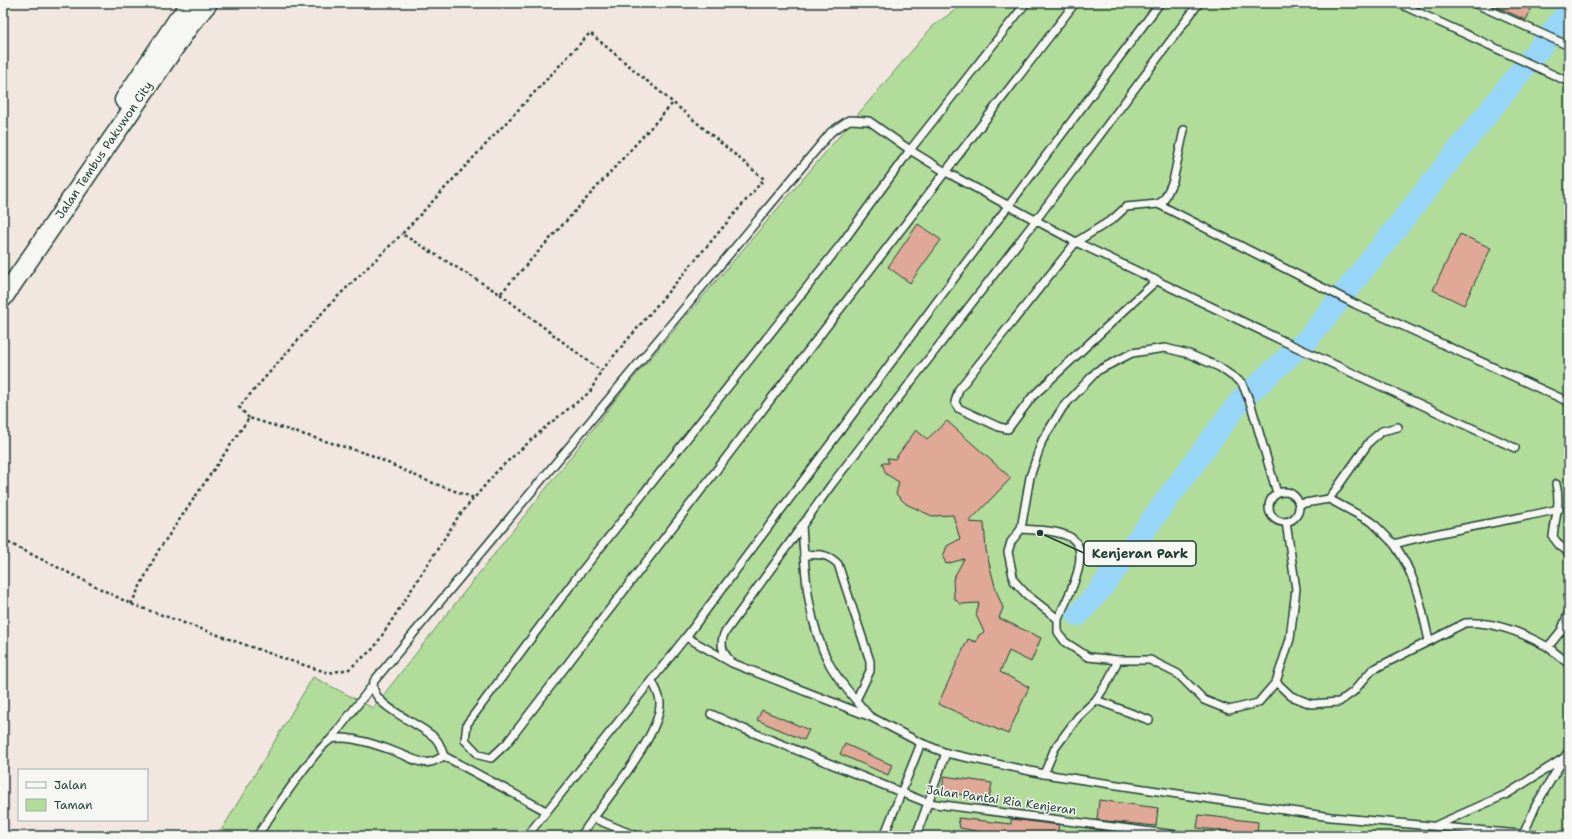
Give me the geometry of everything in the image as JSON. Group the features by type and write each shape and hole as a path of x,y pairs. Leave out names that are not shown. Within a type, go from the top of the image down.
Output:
{"street":[{"name":"Jalan Tembus Pakuwon City","path":"3,277 109,123 162,41 178,19 193,3"},
{"name":"Jalan Tembus Pakuwon City","path":"3,298 190,25 208,3"}],"lane":[{"path":"1026,3 910,150 842,243 579,575 467,724 465,740 479,755 491,758 508,742 593,633 944,171 1075,3"},
{"path":"527,836 686,637 1160,3"},
{"path":"732,663 724,653 722,640 724,634 832,484 1036,220 1198,3"},
{"path":"1398,3 1510,56 1566,80"},
{"path":"1474,3 1569,46"},
{"path":"257,836 292,785 320,749 332,739 384,668 831,132 848,120 869,121 910,150 944,171 1076,242 1515,448"},
{"path":"1157,280 1032,397 1008,428 999,427 958,408 955,402 959,389 1076,242 1113,219 1126,207 1158,204 1164,200 1173,181 1184,130"},
{"path":"1158,204 1355,304 1569,402"},
{"path":"1058,619 1027,595 1014,581 1008,552 1011,542 1021,529 1030,476 1042,441 1063,406 1097,371 1132,353 1165,348 1189,354 1219,367 1242,383 1251,405 1277,493"},
{"path":"1329,499 1370,441 1382,431 1398,427"},
{"path":"1556,484 1559,496 1559,509 1553,537 1560,546 1569,552"},
{"path":"1286,492 1295,496 1299,504 1298,512 1294,519 1286,522 1279,522 1273,518 1269,512 1268,504 1271,498 1277,493 1286,492"},
{"path":"1299,504 1329,499 1372,522 1394,544 1407,561 1418,591 1429,641"},
{"path":"1394,544 1442,532 1523,518 1559,509"},
{"path":"1021,529 1061,534 1071,538 1079,546 1081,558 1078,570 1058,619 1058,632 1065,642 1088,657 1118,660 1150,660 1178,674 1204,700 1229,710 1258,703 1276,682 1290,639 1296,589 1286,522"},
{"path":"802,525 804,556 814,630 830,666 870,717"},
{"path":"804,556 822,554 831,557 838,564 870,661 870,671 856,700"},
{"path":"1548,647 1561,631 1569,612"},
{"path":"1276,682 1291,696 1311,704 1339,702 1354,692 1372,670 1464,623 1476,622 1508,629 1548,647 1569,664"},
{"path":"686,637 732,663 870,717 921,743 946,753 1044,774 1330,817 1524,833 1541,836"},
{"path":"1044,774 1061,738 1078,717 1096,700 1109,680 1118,660"},
{"path":"581,836 649,740 658,720 660,703 658,691 652,681"},
{"path":"372,686 374,693 395,712 437,739 444,756 546,811"},
{"path":"1096,700 1149,720"},
{"name":"Jalan Pantai Ria Kenjeran","path":"711,714 900,793 928,803 1184,836"},
{"path":"332,739 362,741 416,760 429,763 444,756"},
{"path":"884,836 921,743"},
{"path":"1524,833 1536,805 1569,750"},
{"path":"916,836 946,753"},
{"path":"1435,826 1507,794 1564,758"},
{"path":"593,818 636,836"}],"path":[{"path":"3,540 132,604 288,660 329,673 349,669 374,648 458,517 498,470 549,424 590,392 601,371 764,179 590,33 402,234 330,304 239,407 249,418 372,455 425,480 474,498"},
{"path":"500,294 673,103"},
{"path":"402,234 500,294 601,371"},
{"path":"132,604 158,551 249,418"}],"green space":[{"path":"965,3 1569,3 1569,836 218,836 313,677 373,708 625,388 933,26"}],"building":[{"path":"1488,3 1534,3 1526,20"},
{"path":"918,224 941,240 910,283 888,267"},
{"path":"1460,234 1491,248 1464,305 1433,290"},
{"path":"947,421 1011,478 969,522 984,523 986,550 996,590 1003,608 999,618 1041,638 1031,662 1009,651 1000,672 1029,687 1008,734 938,704 968,639 976,642 979,635 984,632 976,615 979,603 960,604 954,598 953,579 964,559 946,564 943,557 947,546 960,539 953,515 932,516 906,504 896,494 899,482 886,474 882,463 889,463 887,458 895,459 916,430 927,439"},
{"path":"762,710 809,730 804,740 757,720"},
{"path":"845,744 892,765 888,775 840,754"},
{"path":"944,776 992,783 989,798 942,792"},
{"path":"1099,800 1158,808 1156,826 1097,820"},
{"path":"1199,815 1258,822 1257,834 1197,828"},
{"path":"958,818 1011,824 1011,819 1059,825 1057,836 1021,836 996,833 996,835 960,828"},
{"path":"1096,830 1145,836 1095,836"}],"waterway":[{"path":"1078,615 1100,590 1240,401 1308,339 1569,11"}],"place":[{"name":"Kenjeran Park","path":"1040,533"}]}
